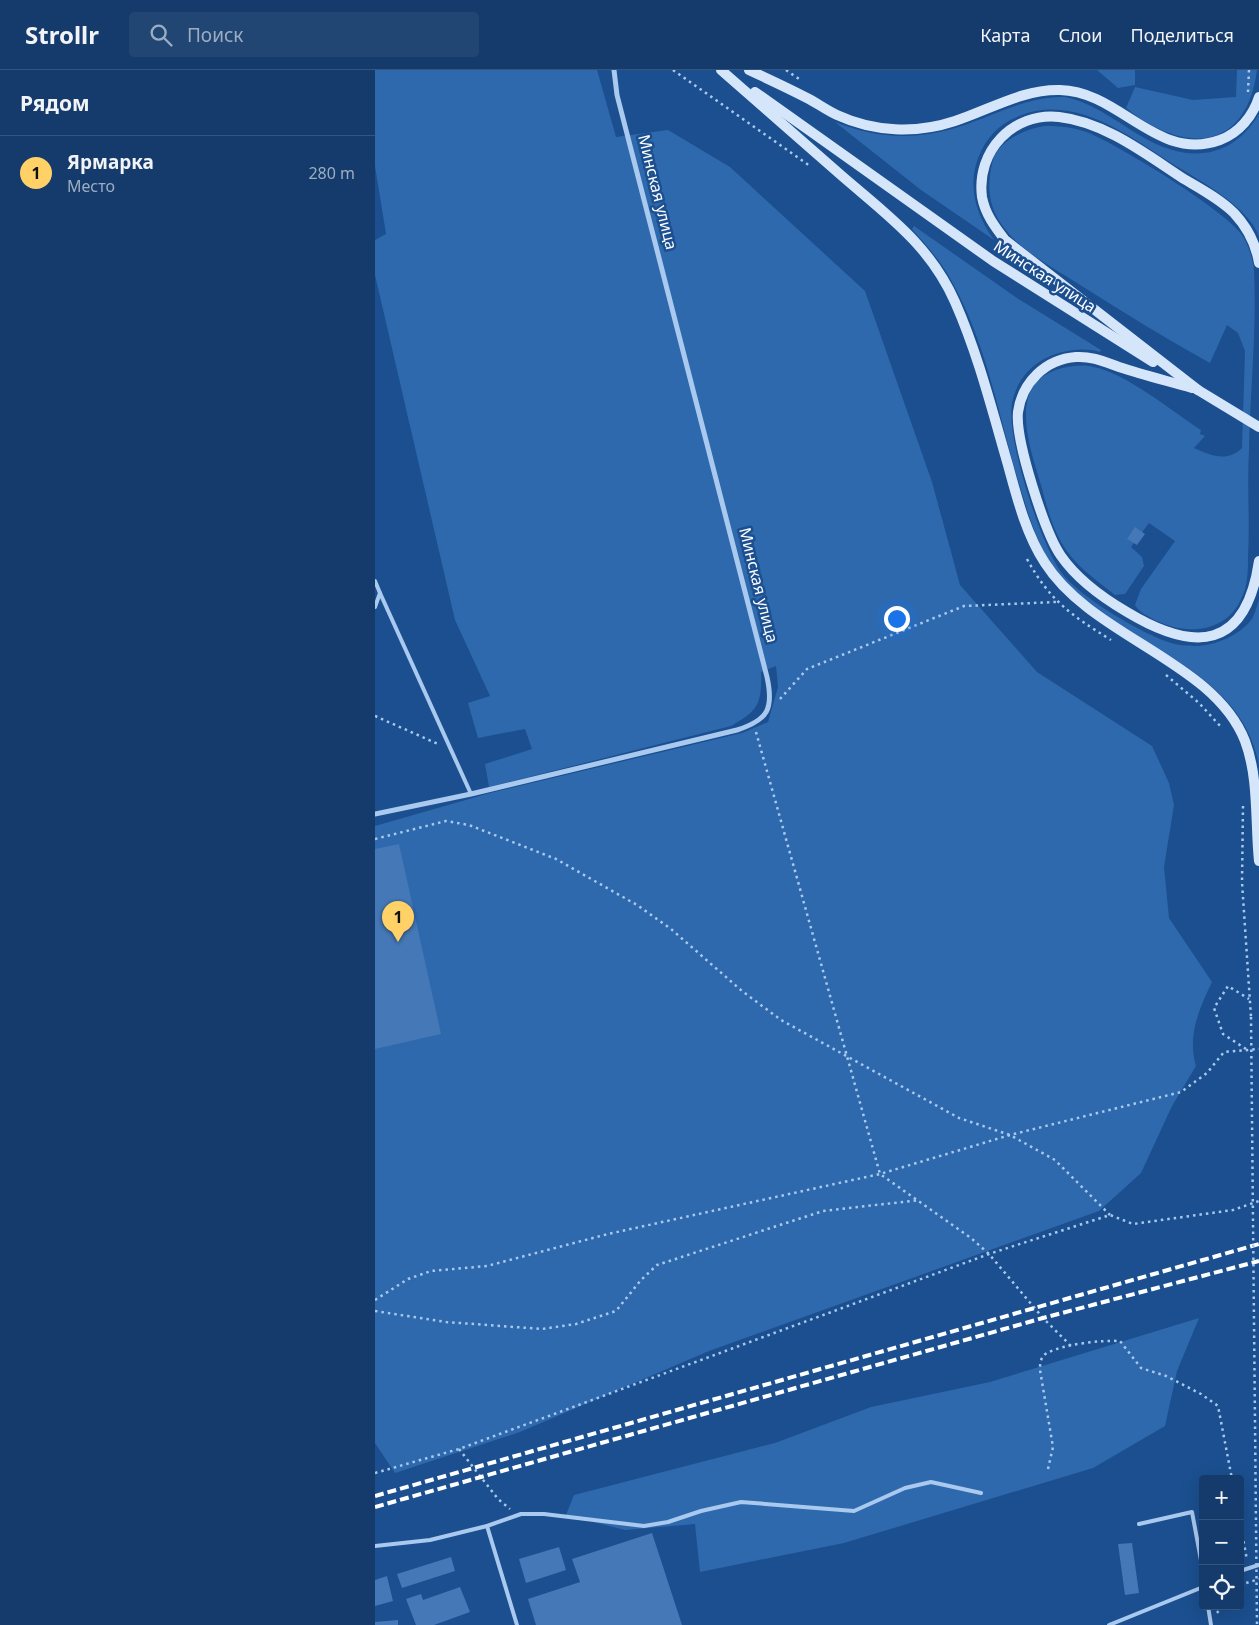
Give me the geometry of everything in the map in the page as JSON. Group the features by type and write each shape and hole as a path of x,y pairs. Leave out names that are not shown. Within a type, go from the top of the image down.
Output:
{"street":[{"name":"Минская улица","path":"614,70 617,95 770,690 770,703 767,713"},
{"name":"Минская улица","path":"722,70 993,261 1259,427"},
{"path":"722,70 895,219 935,264 955,301 970,338 1033,543 1057,580 1071,595 1107,622 1168,661 1213,696 1231,715 1239,727 1251,760 1259,861"},
{"path":"749,70 836,114 879,128 897,130 939,126 1022,96 1039,91 1060,90 1077,92 1097,98 1166,140 1191,146 1211,143 1229,137 1249,118 1259,97"},
{"path":"1198,390 1005,240 990,221 982,198 985,162 993,145 1005,132 1024,123 1042,118 1058,117 1100,129 1163,165 1233,212 1250,235 1259,263"},
{"path":"1198,390 1119,367 1097,358 1075,357 1062,360 1036,373 1025,389 1018,413 1019,430 1037,501 1046,528 1062,558 1084,581 1109,602 1145,624 1181,637 1200,638 1216,634 1232,625 1244,613 1252,597 1259,561"},
{"path":"375,814 471,794 754,724 767,713"}],"lane":[{"path":"375,581 471,794"},
{"path":"375,607 380,593"},
{"path":"375,1546 430,1540 487,1526 521,1514 544,1514 645,1526 668,1522 701,1511 741,1502 854,1511 905,1488 931,1482 981,1493"},
{"path":"1139,1524 1192,1512 1202,1565"},
{"path":"487,1526 517,1625"},
{"path":"1244,1570 1259,1565"},
{"path":"1109,1625 1199,1590"},
{"path":"1209,1610 1211,1625"}],"path":[{"path":"767,713 807,669 964,606 1056,602"},
{"path":"375,716 450,749"},
{"path":"754,724 880,1174 920,1200 971,1238 989,1254 1043,1318 1071,1346"},
{"path":"375,839 435,822 454,821 469,825 556,860 637,905 671,929 742,991 781,1020 959,1118 1009,1135 1055,1160 1110,1215 1133,1224 1233,1210 1259,1201"},
{"path":"1247,1050 1223,1034 1215,1008 1228,986 1249,999"},
{"path":"1251,1017 1257,1625"},
{"path":"375,1300 408,1279 431,1271 487,1266 608,1234 880,1174 1009,1135 1181,1092 1207,1073 1224,1052 1259,1049"},
{"path":"375,1311 446,1322 542,1329 576,1324 616,1311 657,1265 823,1211 920,1200"},
{"path":"375,1473 459,1449 989,1254 1110,1215"},
{"path":"1047,1470 1053,1446 1040,1360 1047,1354 1071,1346 1107,1340 1120,1341 1141,1368 1166,1376 1201,1394 1218,1406 1231,1475"},
{"path":"459,1449 498,1499 521,1514"},
{"path":"1244,1542 1249,1568"},
{"path":"1244,1584 1259,1579"}],"shaded area":[{"path":"375,70 597,70 616,137 668,130 730,167 865,291 932,482 960,585 1037,672 1152,746 1169,783 1174,805 1164,867 1169,918 1212,982 1199,1013 1194,1033 1193,1044 1196,1066 1172,1106 1141,1173 1099,1211 709,1351 520,1432 395,1473 375,1443 375,826 490,793 742,733 768,722 778,687 776,666 761,672 761,692 757,705 747,716 731,726 489,787 485,764 532,749 525,729 478,738 468,703 490,696 455,620 375,275 375,240 386,234 375,166"},
{"path":"1097,70 1135,70 1135,85 1118,88"},
{"path":"1237,70 1257,70 1251,98 1240,118 1225,131 1208,137 1189,138 1169,133 1147,123 1126,108 1135,87 1193,100 1236,97"},
{"path":"1053,97 1065,97 1099,110 1150,141 1182,152 1211,152 1224,147 1249,128 1259,114 1259,236 1245,215 1223,196 1121,131 1082,114 1061,110 1040,110 1019,116 1005,123 989,138 978,158 973,180 975,201 983,221 994,240 921,190 835,122 870,133 904,136 921,135 956,128 1029,102"},
{"path":"1045,126 1067,127 1089,133 1147,165 1197,197 1235,227 1244,238 1251,254 1254,270 1255,315 1248,464 1249,530 1247,577 1244,592 1235,609 1215,625 1191,629 1178,628 1153,619 1135,605 1141,589 1175,541 1149,523 1131,547 1142,557 1144,566 1125,594 1115,595 1072,558 1061,542 1049,514 1032,453 1026,419 1027,403 1032,388 1043,377 1059,369 1072,366 1089,366 1106,370 1134,384 1201,430 1200,434 1205,436 1194,448 1212,455 1224,456 1236,453 1242,448 1245,351 1238,333 1227,325 1210,363 1047,264 1009,234 997,218 991,203 989,188 992,164 999,149 1005,143 1020,133"},
{"path":"914,226 1017,298 1101,350 1100,352 1074,350 1048,357 1029,370 1020,382 1014,395 1012,419 1014,440 1026,490 1035,515 1053,558 1061,572 1070,582 1113,614 1162,640 1177,645 1202,646 1226,639 1240,631 1251,620 1259,599 1259,765 1247,730 1227,701 1201,677 1108,618 1080,596 1056,571 1048,559 1036,535 1027,509 989,373 972,325 947,273 912,229"},
{"path":"1199,1318 1177,1371 1165,1426 1093,1468 844,1543 700,1572 695,1524 625,1530 566,1515 574,1495 775,1443 871,1407 990,1382"}],"building":[{"path":"1135,527 1145,534 1137,545 1127,539"},
{"path":"399,844 441,1034 375,1049 375,849"},
{"path":"652,1533 682,1625 536,1625 528,1599 580,1582 572,1559"},
{"path":"1132,1543 1139,1593 1125,1595 1118,1544"},
{"path":"559,1547 566,1570 526,1583 519,1559"},
{"path":"451,1557 455,1571 402,1588 397,1574"},
{"path":"387,1576 393,1601 375,1606 375,1580"},
{"path":"460,1587 470,1612 434,1625 416,1625 406,1599 421,1594 423,1600"},
{"path":"398,1620 398,1625 375,1625 375,1622"}],"railway":[{"path":"375,1496 1259,1244"},
{"path":"375,1507 1043,1318 1259,1261"}],"place":[{"name":"Ярмарка","path":"398,942"}]}
